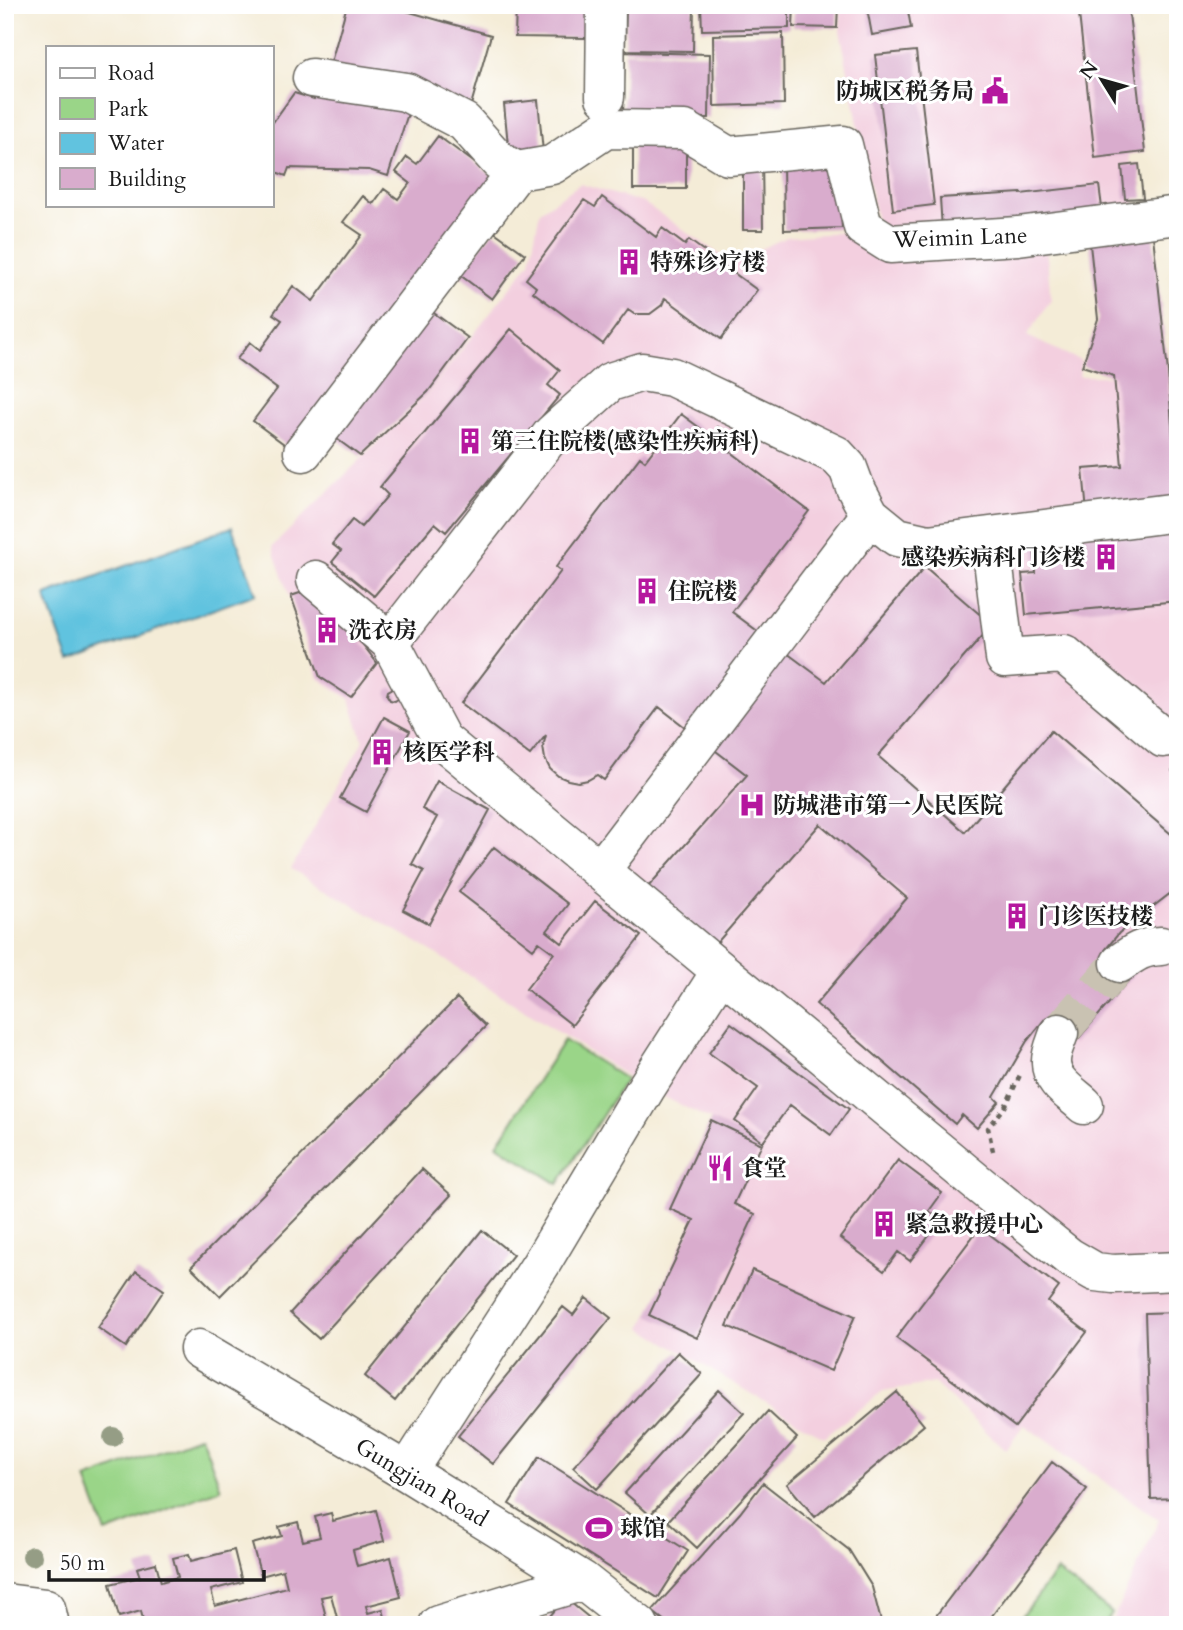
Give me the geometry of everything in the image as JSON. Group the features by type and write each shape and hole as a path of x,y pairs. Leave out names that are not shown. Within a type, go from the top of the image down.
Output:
{"street":[{"path":"604,97 606,5"},
{"path":"303,452 517,171 499,161 464,122 406,92 312,78"},
{"name":"Weimin Lane","path":"517,171 552,165 606,129 685,130 728,156 843,145 863,226 890,244 1018,236 1178,215"},
{"path":"390,642 552,435 610,382 642,372 671,377 836,456 848,468 870,515 897,537 928,544 1178,512"},
{"path":"600,871 870,515"},
{"path":"990,536 1005,658 1064,654 1163,738 1178,736"},
{"path":"316,580 390,642 442,740 970,1178 1069,1257 1095,1272 1113,1274 1178,1271"},
{"path":"1120,963 1136,952 1160,946"},
{"path":"407,1472 541,1264 646,1088 721,971"},
{"path":"1059,1033 1050,1059 1052,1071 1058,1082 1084,1105"},
{"name":"Gungjian Road","path":"199,1349 407,1472 583,1581 639,1625"},
{"path":"438,1625 583,1581"},
{"path":"5,1603 46,1608 50,1625"}],"path":[{"path":"994,1154 988,1128 1005,1107 1020,1074"}],"shaded area":[{"name":"防城区税务局","path":"841,5 1128,5 1129,154 1130,164 1139,164 1143,198 1134,198 1136,211 890,232 877,223 840,30"},
{"name":"防城港市第一人民医院","path":"580,184 644,203 731,262 787,237 848,232 1046,247 1051,300 1027,336 1081,361 1079,376 1114,376 1122,466 1175,461 1178,489 1178,1625 1110,1625 1159,1520 1024,1425 1006,1450 934,1383 883,1392 823,1437 642,1328 693,1221 670,1209 711,1120 646,1088 428,949 291,869 363,741 350,699 318,678 272,547 429,392 530,262 540,211"}],"green space":[{"path":"564,1040 626,1079 558,1184 497,1145"},
{"path":"201,1435 221,1489 106,1533 86,1479"},
{"path":"1057,1571 1112,1613 1103,1625 1015,1625"}],"water":[{"path":"232,527 256,594 69,662 45,595"}],"building":[{"path":"347,5 385,5 491,35 471,105 330,66"},
{"path":"516,5 587,5 587,38 515,37"},
{"path":"626,5 694,5 693,51 625,50"},
{"path":"701,5 789,5 789,28 702,30"},
{"path":"794,5 838,5 837,28 793,27"},
{"path":"855,5 907,5 911,28 872,35 867,8 856,10"},
{"path":"1078,5 1128,5 1145,152 1095,158"},
{"path":"783,33 784,104 714,106 713,35"},
{"path":"916,51 934,205 893,210 875,55"},
{"path":"625,52 710,54 709,118 623,117"},
{"path":"294,93 314,99 317,93 412,101 388,176 369,170 289,168 286,176 273,171 273,122"},
{"path":"538,100 543,152 509,155 504,104"},
{"path":"438,136 498,180 295,452 253,421 277,389 237,359 250,342 260,350 282,320 273,314 293,286 313,301 362,235 343,222 363,196 373,204 384,189 398,199 410,183 396,172 407,157 417,164"},
{"path":"633,139 686,139 686,189 633,189"},
{"path":"743,157 762,157 763,230 743,230"},
{"path":"836,161 842,228 784,230 783,162"},
{"path":"1139,164 1143,198 1125,199 1122,166"},
{"path":"1099,185 1103,215 942,229 940,198 1021,194"},
{"name":"特殊诊疗楼","path":"602,197 656,237 662,228 685,245 689,240 757,290 721,339 665,298 662,305 650,314 634,314 628,310 603,344 533,292 536,287 526,279 584,200 595,207"},
{"path":"1152,227 1168,372 1178,505 1087,513 1083,469 1122,466 1114,376 1082,366 1098,319 1089,235"},
{"path":"493,231 525,254 492,299 460,275"},
{"path":"423,305 468,338 428,392 360,456 326,431"},
{"name":"第三住院楼(感染性疾病科)","path":"511,329 560,370 548,385 560,395 446,532 435,523 374,596 332,562 341,551 332,544 352,520 361,527 388,495 380,487"},
{"path":"681,414 711,436 718,427 733,439 726,448 809,511 732,612 826,682 925,567 992,625 878,756 965,832 1051,731 1178,840 1178,890 1119,933 1105,950 1134,974 1073,1045 1044,1020 1027,1041 994,1097 999,1102 977,1128 962,1115 955,1124 816,1004 907,898 820,824 715,945 648,887 747,775 659,707 604,780 597,775 578,782 568,780 550,769 545,759 543,747 546,735 530,755 461,703 561,571 556,567 640,457 645,461"},
{"name":"感染疾病科门诊楼","path":"1178,527 1178,601 1026,615 1022,574 1036,573 1034,540"},
{"name":"洗衣房","path":"318,587 377,663 351,697 320,677 291,596"},
{"path":"393,688 399,698 395,701 390,700 387,695"},
{"name":"核医学科","path":"384,717 410,731 366,812 340,798"},
{"path":"437,781 490,810 429,924 403,910 424,871 412,864 437,817 422,809"},
{"path":"494,847 568,904 547,931 562,943 595,901 641,936 572,1025 526,989 554,953 539,942 533,949 459,892"},
{"path":"457,998 486,1026 220,1296 191,1267"},
{"path":"731,1023 849,1109 831,1135 790,1105 763,1142 735,1121 758,1088 709,1053"},
{"path":"711,1120 762,1144 734,1204 755,1214 697,1338 649,1315 694,1220 670,1209"},
{"name":"紧急救援中心","path":"898,1160 942,1193 929,1211 941,1220 910,1261 898,1252 884,1271 840,1238"},
{"path":"422,1169 451,1195 319,1339 290,1313"},
{"path":"980,1227 1059,1287 1048,1302 1087,1332 1015,1427 896,1338"},
{"path":"482,1230 513,1255 395,1401 365,1376"},
{"path":"752,1270 855,1316 831,1371 727,1326"},
{"path":"136,1271 164,1290 126,1347 98,1328"},
{"path":"586,1298 611,1318 493,1464 458,1436 563,1307 573,1315"},
{"path":"1178,1312 1178,1498 1151,1499 1145,1313"},
{"path":"678,1352 702,1374 597,1489 573,1467"},
{"path":"719,1390 744,1413 650,1515 625,1493"},
{"path":"897,1392 924,1425 815,1517 787,1484"},
{"path":"768,1411 797,1438 697,1548 668,1521"},
{"name":"球馆","path":"539,1457 688,1551 658,1598 509,1504"},
{"path":"1052,1462 1087,1489 985,1625 929,1625"},
{"path":"763,1483 849,1550 872,1587 882,1625 670,1625 652,1611 740,1513"},
{"path":"376,1510 384,1541 353,1550 357,1566 391,1557 401,1597 366,1606 368,1613 383,1609 387,1625 339,1625 331,1595 321,1597 328,1625 144,1625 141,1611 119,1617 110,1584 140,1577 137,1568 156,1563 161,1582 178,1577 173,1558 189,1554 191,1561 234,1550 242,1582 211,1590 215,1606 287,1587 283,1570 261,1576 252,1544 282,1536 279,1527 298,1522 303,1541 320,1537 315,1517 331,1513 333,1521"},
{"path":"565,1598 598,1625 549,1625 545,1622"}],"tunnel":[{"path":"1059,1033 1120,963"}],"place":[{"name":"防城区税务局","path":"995,91"},
{"name":"特殊诊疗楼","path":"629,262"},
{"name":"第三住院楼(感染性疾病科)","path":"470,441"},
{"name":"感染疾病科门诊楼","path":"1106,557"},
{"name":"住院楼","path":"647,591"},
{"name":"洗衣房","path":"327,630"},
{"name":"核医学科","path":"382,752"},
{"name":"防城港市第一人民医院","path":"752,805"},
{"name":"门诊医技楼","path":"1017,916"},
{"name":"食堂","path":"720,1168"},
{"name":"紧急救援中心","path":"884,1224"},
{"name":"球馆","path":"599,1528"}]}
